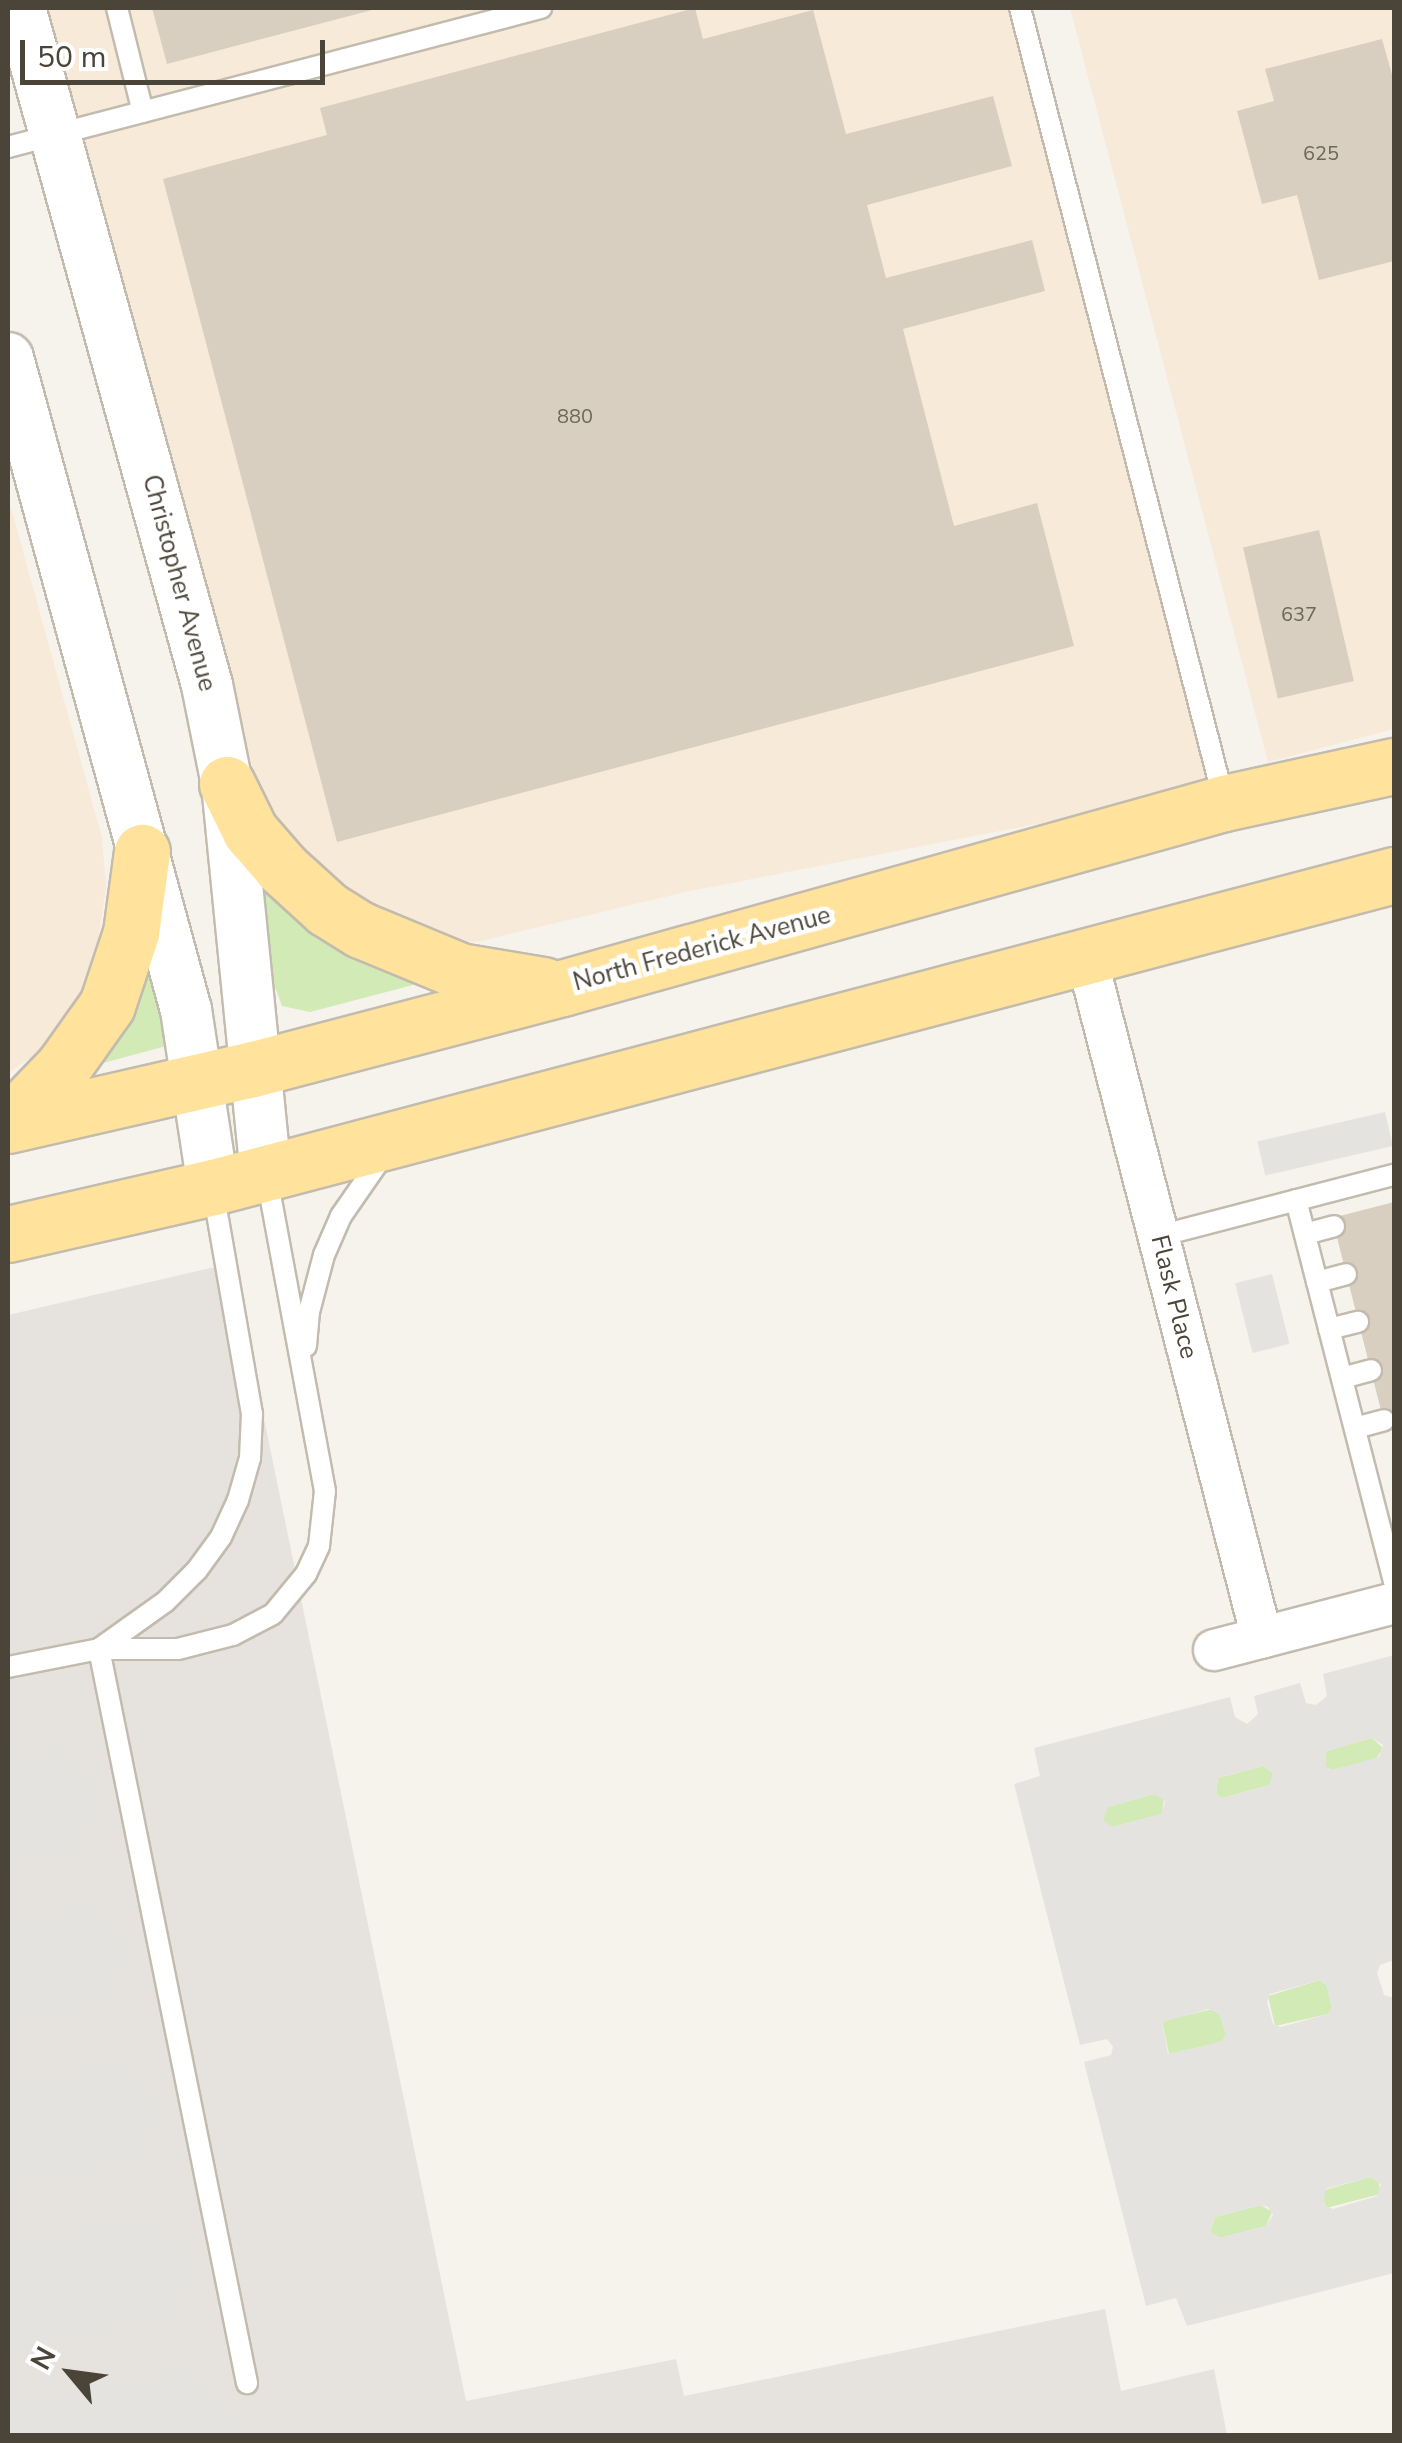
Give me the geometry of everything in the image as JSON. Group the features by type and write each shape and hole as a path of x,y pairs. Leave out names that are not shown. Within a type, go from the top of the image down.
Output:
{"main road":[{"name":"North Frederick Avenue","path":"8,1125 252,1069 562,988 1224,802 1394,766"},
{"path":"227,784 250,830 282,868 327,908 361,930 460,971 562,988"},
{"path":"8,1125 63,1067 107,1005 132,933 142,852"},
{"path":"8,1234 213,1187 1394,875"}],"street":[{"name":"Christopher Avenue","path":"20,8 203,668 227,784 252,1069 266,1172"},
{"path":"9,367 186,1010 213,1187"},
{"name":"Flask Place","path":"1086,955 1262,1638"},
{"path":"1214,1650 1394,1603"}],"lane":[{"path":"116,8 143,112"},
{"path":"8,148 540,8"},
{"path":"1020,8 1224,802"},
{"path":"304,1373 309,1312 324,1255 366,1174 397,1137"},
{"path":"8,1668 99,1648 141,1652 209,1642 255,1626 291,1597 319,1546 325,1518 304,1373 266,1172"},
{"path":"1159,1236 1394,1174"},
{"path":"99,1648 164,1602 197,1570 221,1537 238,1500 250,1458 252,1414 213,1187"},
{"path":"1296,1200 1354,1428 1386,1513 1394,1582"},
{"path":"1305,1234 1334,1226"},
{"path":"1317,1282 1346,1274"},
{"path":"1329,1330 1358,1322"},
{"path":"1342,1378 1371,1370"},
{"path":"1354,1428 1384,1420"},
{"path":"99,1648 247,2383"}],"shaded area":[{"path":"43,8 1009,8 1208,781 1067,818 685,892 477,942 442,940 337,895 273,822 251,762"},
{"path":"1070,8 1394,8 1394,729 1268,762"},
{"path":"8,497 102,838 106,887 95,961 79,996 39,1052 8,1073"},
{"path":"1385,1112 1393,1146 1265,1176 1257,1141"},
{"path":"232,1263 466,2401 676,2359 684,2396 1105,2309 1121,2391 1214,2369 1227,2435 8,2435 8,1315"},
{"path":"1272,1274 1289,1344 1253,1353 1235,1283"},
{"path":"1394,1655 1394,1960 1380,1965 1377,1973 1384,1995 1394,1998 1394,2273 1187,2326 1176,2298 1146,2306 1084,2062 1111,2055 1113,2047 1107,2039 1080,2045 1014,1784 1040,1776 1034,1748 1230,1697 1235,1717 1247,1724 1258,1714 1254,1696 1300,1683 1306,1703 1316,1705 1327,1696 1323,1674","holes":["1372,1738 1383,1745 1379,1757 1333,1770 1325,1767 1326,1751","1263,1766 1273,1773 1270,1785 1222,1798 1216,1794 1218,1778","1154,1794 1165,1801 1162,1814 1113,1827 1103,1820 1108,1807","1320,1980 1327,1986 1332,2008 1328,2014 1281,2027 1273,2024 1267,2002 1270,1994","1209,2009 1220,2015 1226,2034 1222,2042 1168,2054 1162,2022","1370,2177 1381,2184 1377,2196 1333,2209 1324,2205 1325,2189","1261,2205 1273,2215 1266,2226 1220,2238 1210,2232 1215,2217"]},
{"path":"70,1743 78,1770 91,1772 99,1817 89,1825 94,1850 8,1867 8,1756"},
{"path":"103,1898 108,1925 121,1927 129,1973 120,1981 125,2006 8,2030 8,1917"},
{"path":"134,2054 140,2081 153,2082 161,2128 152,2134 156,2160 8,2192 8,2079"},
{"path":"166,2208 172,2235 186,2236 194,2283 183,2292 188,2317 8,2354 8,2240"},
{"path":"198,2364 204,2391 217,2392 248,2434 8,2435 8,2403"}],"green space":[{"path":"266,885 415,979 413,985 310,1012 282,1006 271,976 261,891"},
{"path":"147,955 170,1045 92,1066"},
{"path":"1372,1738 1383,1748 1376,1759 1333,1770 1325,1767 1326,1751"},
{"path":"1263,1766 1273,1773 1270,1785 1222,1798 1216,1794 1218,1778"},
{"path":"1154,1794 1164,1798 1162,1814 1113,1827 1105,1823 1102,1816 1108,1807"},
{"path":"1320,1980 1327,1986 1332,2008 1328,2014 1275,2026 1268,1996"},
{"path":"1213,2009 1220,2015 1226,2034 1222,2042 1169,2054 1162,2021"},
{"path":"1370,2177 1379,2181 1380,2194 1326,2208 1322,2196 1325,2190"},
{"path":"1261,2205 1272,2212 1266,2226 1220,2238 1210,2232 1215,2217"}],"building":[{"path":"152,8 376,8 376,9 167,64"},
{"path":"695,8 703,39 813,10 846,134 993,96 1012,166 867,205 886,278 1032,240 1045,291 903,329 954,526 1037,503 1074,646 337,842 163,179 327,135 320,108"},
{"path":"1382,39 1394,82 1394,261 1319,280 1297,195 1262,204 1237,111 1274,101 1265,69"},
{"path":"1319,530 1354,681 1278,699 1243,548"},
{"path":"1394,1202 1394,1428 1386,1430 1332,1218"}]}
